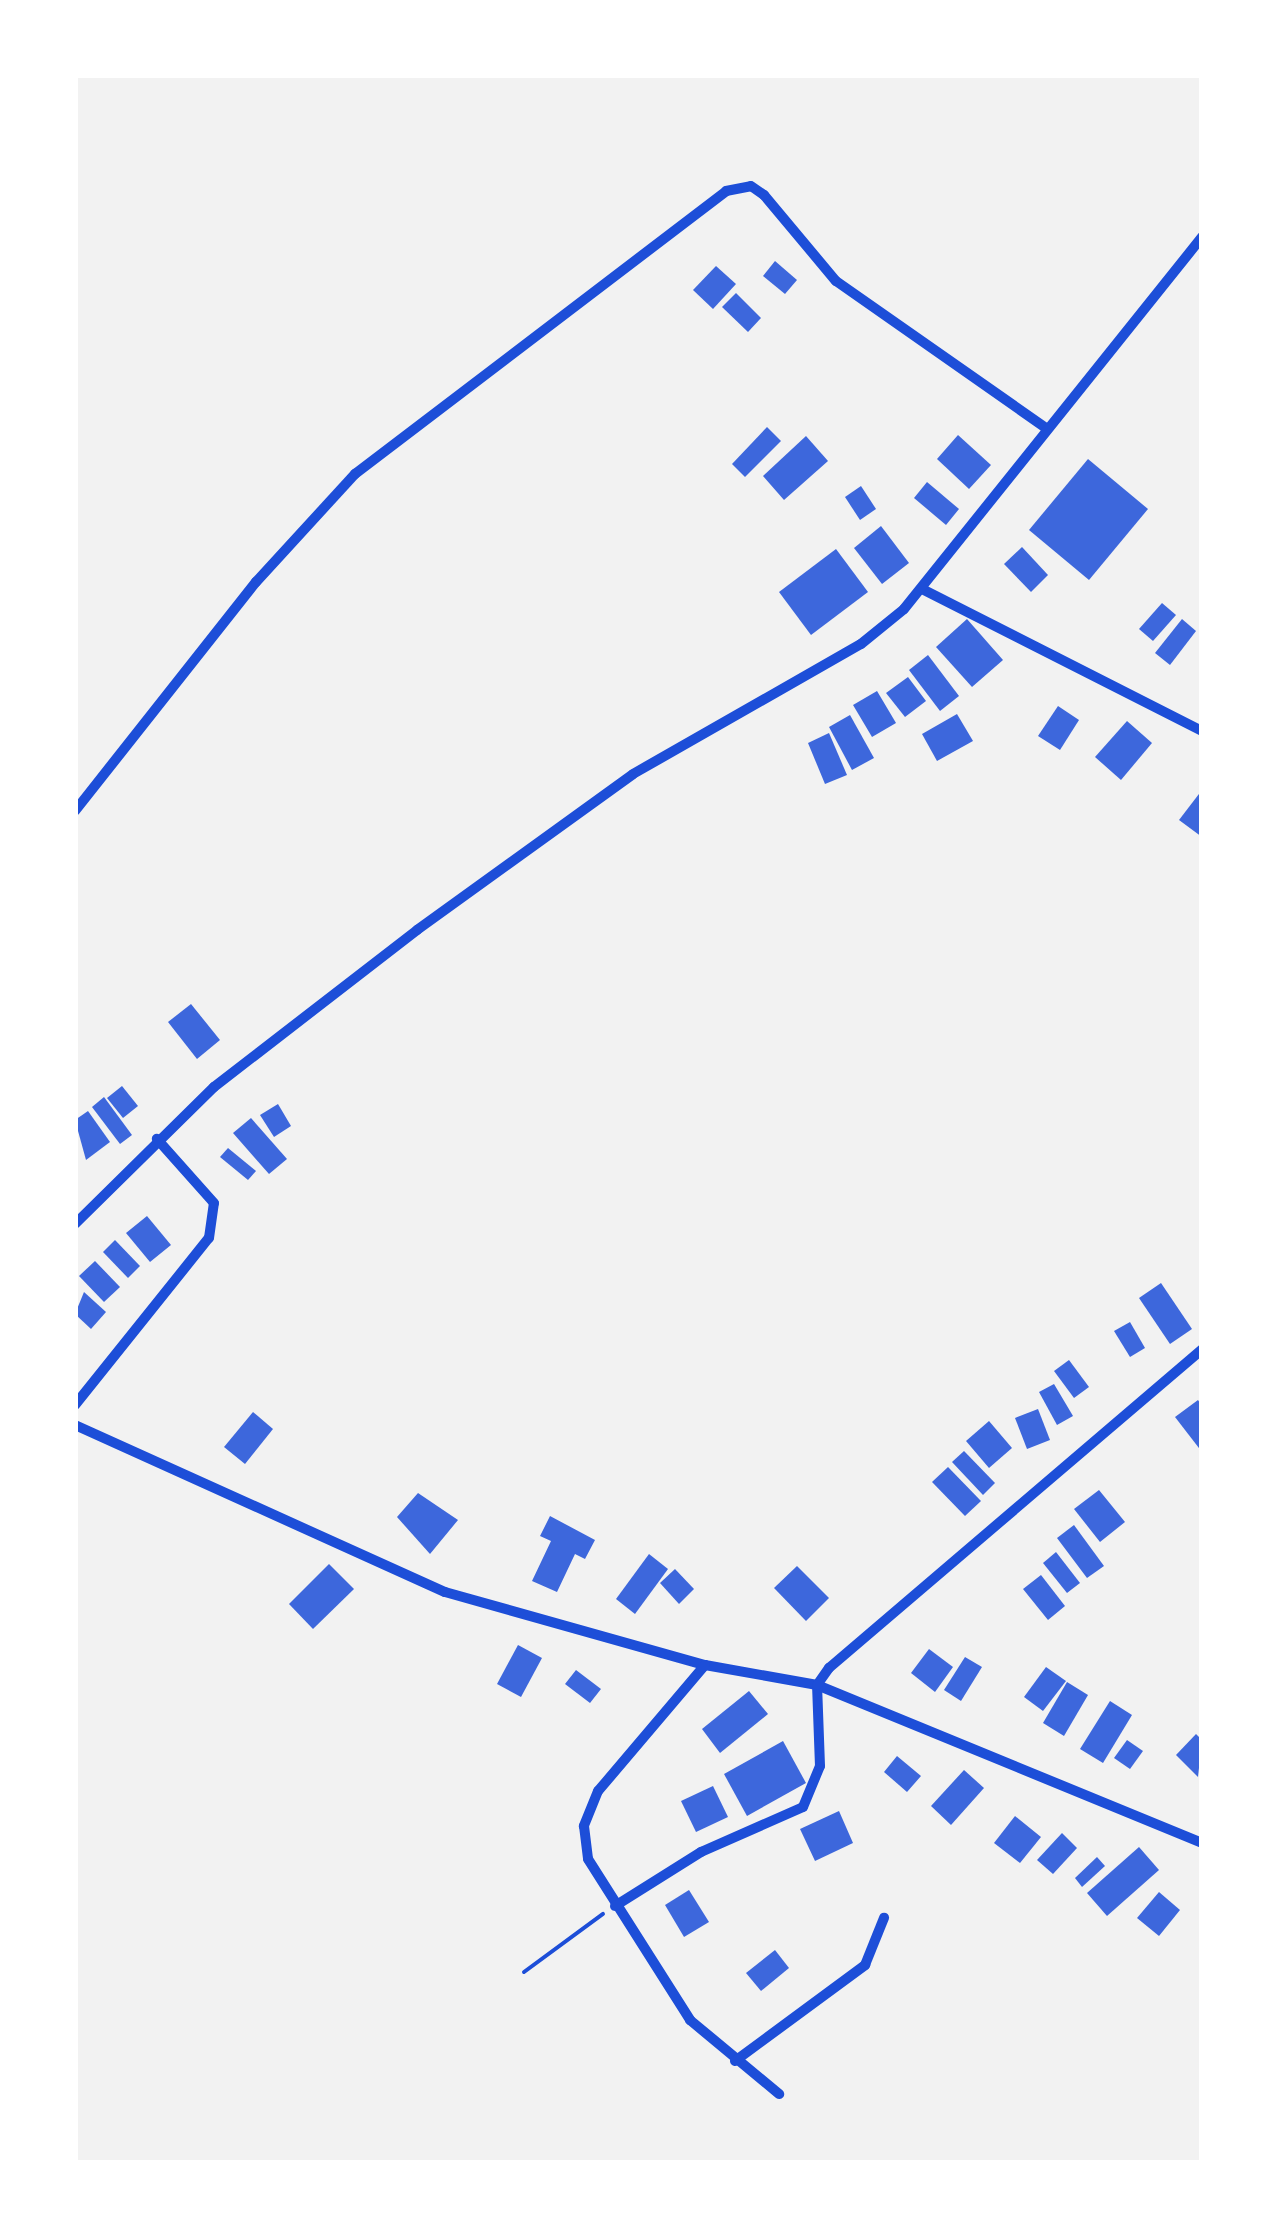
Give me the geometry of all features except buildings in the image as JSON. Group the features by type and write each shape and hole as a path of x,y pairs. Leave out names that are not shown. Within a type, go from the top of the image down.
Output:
{"street":[{"path":"75,811 256,582 355,474 726,191 751,186 764,195 836,282 1046,428"},
{"path":"75,1224 158,1139 258,1052 531,846 634,774 861,644 924,590 1046,428 1202,237"},
{"path":"924,590 1202,731"},
{"path":"75,1406 208,1238 214,1204 158,1139"},
{"path":"817,1686 1202,1349"},
{"path":"75,1425 444,1592 705,1665 817,1686 1202,1843"},
{"path":"705,1665 590,1804 588,1859 690,2020 779,2094"},
{"path":"615,1906 701,1852 804,1806 820,1766 817,1686"},
{"path":"735,2061 865,1966 884,1918"}],"path":[{"path":"524,1972 615,1906"}]}
